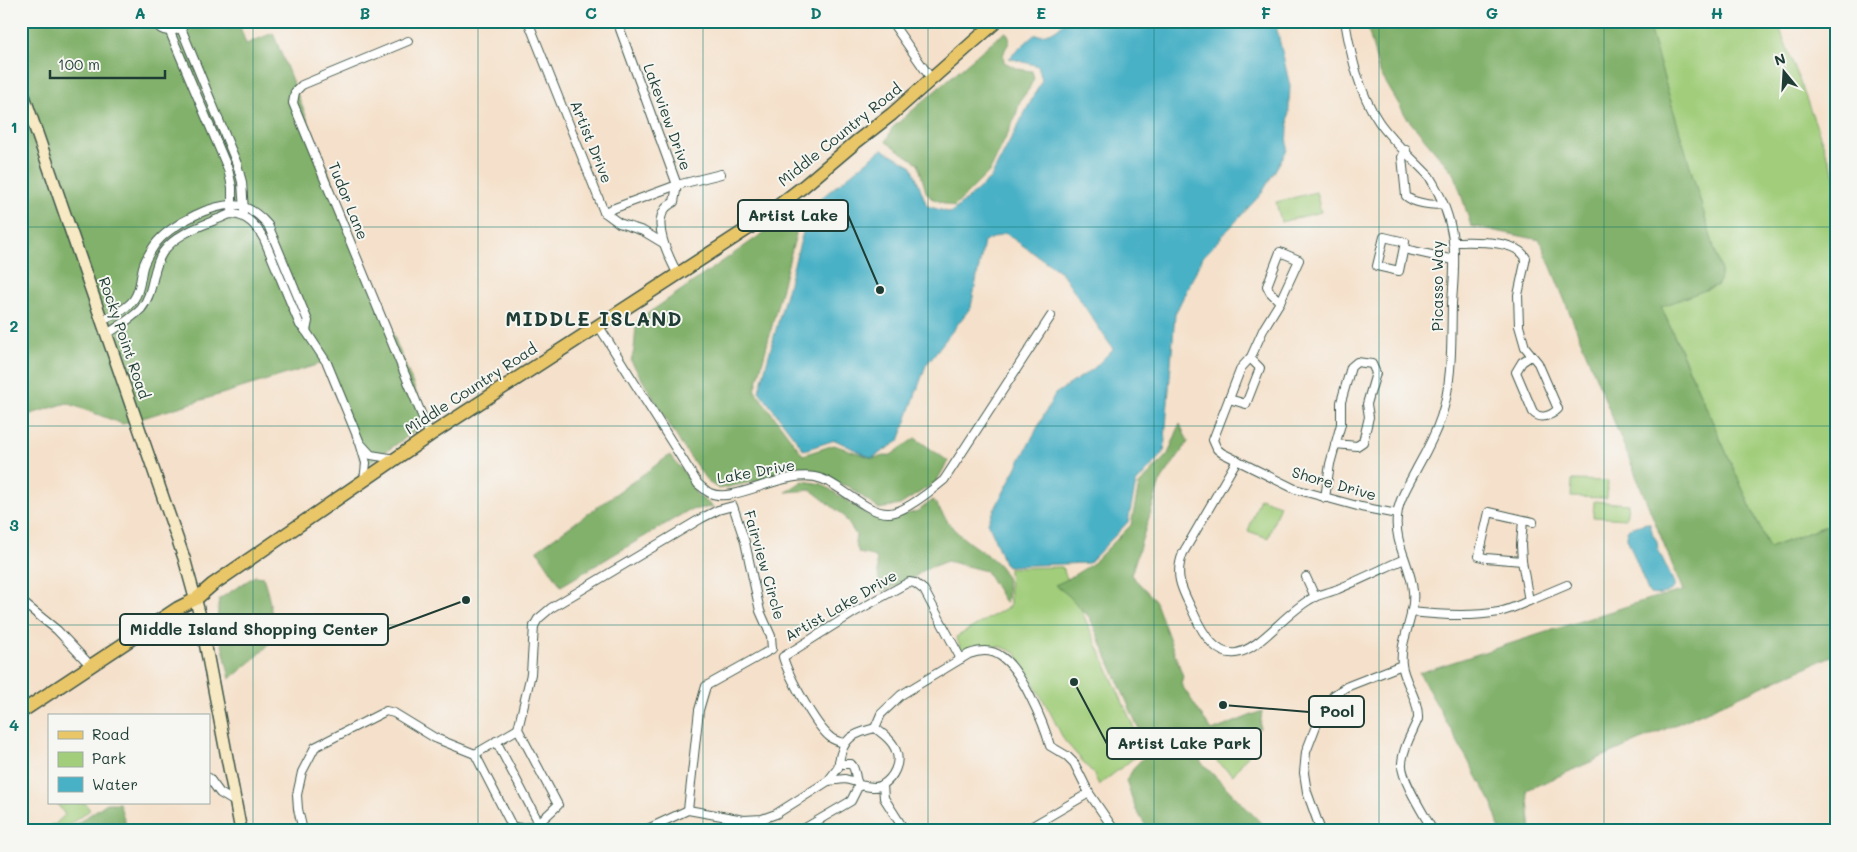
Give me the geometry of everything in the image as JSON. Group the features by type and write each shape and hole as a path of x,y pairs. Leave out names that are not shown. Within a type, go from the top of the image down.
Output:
{"main road":[{"name":"Middle Country Road","path":"21,712 178,608 196,599 212,585 430,436 752,226 892,114 997,21"},
{"name":"Rocky Point Road","path":"21,87 180,544 196,599 241,831"}],"street":[{"path":"154,21 159,28 170,32 228,169 232,188 232,214"},
{"name":"Artist Drive","path":"528,21 604,212"},
{"name":"Lakeview Drive","path":"617,21 677,185 674,202 665,209 661,216 662,243 678,275"},
{"path":"891,21 932,80"},
{"name":"Picasso Way","path":"1345,21 1361,88 1380,124 1429,176 1443,204 1453,242 1451,352 1446,396 1433,436 1401,499 1397,514 1398,542 1413,590 1402,665"},
{"path":"170,32 183,24 237,164 242,182 243,218"},
{"name":"Tudor Lane","path":"408,41 302,85 295,92 293,103 430,436"},
{"path":"1406,150 1402,157 1406,196 1409,199 1443,204"},
{"path":"604,212 677,185 721,174"},
{"path":"102,320 118,313 133,301 140,288 144,265 160,238 181,222 222,205 232,205 244,207 260,216 268,225 308,321 306,331"},
{"path":"604,212 620,223 643,231 662,243"},
{"path":"107,334 127,322 142,308 150,293 162,253 173,241 188,231 232,214 243,218 256,226 264,239 300,325 327,363 360,443 366,463 364,481"},
{"path":"1384,238 1406,242 1404,249 1399,271 1377,266 1384,238"},
{"path":"1453,242 1500,244 1523,252 1526,264 1518,295 1517,316 1521,336 1525,347 1538,364 1558,409 1542,417 1537,416 1533,412 1516,372 1522,362 1531,356"},
{"path":"1404,249 1454,260"},
{"path":"1250,358 1260,368 1246,404 1229,399 1241,368 1250,358 1262,332 1280,302 1298,260 1280,252 1267,286 1280,302"},
{"name":"Lake Drive","path":"598,325 698,484 711,494 723,495 742,492 781,479 800,477 821,478 855,498 872,511 890,514 920,500 944,480 1051,316"},
{"path":"1325,498 1330,464 1335,444 1341,424 1341,402 1351,367 1357,362 1372,364 1376,373 1367,404 1369,417 1363,442 1357,446 1335,444"},
{"name":"Shore Drive","path":"1229,399 1213,440 1214,445 1222,452 1295,489 1361,507 1397,514"},
{"path":"360,443 371,454 396,459"},
{"path":"1237,460 1183,554 1178,568 1181,584 1202,632 1214,647 1222,651 1231,652 1248,650 1263,640 1304,603 1404,559"},
{"name":"Fairview Circle","path":"518,729 530,674 532,635 538,620 551,608 702,518 718,510 733,506 745,542 760,612 771,636 772,649 706,686 699,710 688,810"},
{"path":"1522,561 1479,556 1489,512 1533,522"},
{"path":"1523,520 1520,546 1529,601"},
{"path":"1306,577 1316,597"},
{"name":"Artist Lake Drive","path":"844,743 830,738 812,715 786,668 783,657 853,613 910,582 915,582 924,590 961,659"},
{"path":"1411,612 1437,615 1491,613 1506,610 1568,585"},
{"path":"21,601 57,630 91,666"},
{"path":"875,728 881,714 901,695 979,650 994,652 1008,662 1015,670 1044,724 1050,746 1067,756 1074,763 1089,793 1115,831"},
{"path":"1321,831 1307,792 1304,768 1306,752 1322,713 1334,695 1346,687 1402,665 1418,707 1418,719 1404,753 1401,766 1404,777 1433,831"},
{"path":"303,831 297,795 302,772 315,748 383,712 394,713 435,738 475,754 512,826 524,829 540,827 558,804 518,729 475,754"},
{"path":"643,831 688,810 744,820 762,819 776,814 828,781 838,768 844,743 854,734 875,728"},
{"path":"828,781 846,779 857,784 876,787 883,785 891,777 899,760 896,749 889,739 875,728"},
{"path":"496,741 540,827"},
{"path":"800,831 851,801 857,784 855,768 851,764 839,762"},
{"path":"210,779 220,793 235,802"},
{"path":"883,785 884,798 904,831"},
{"path":"1024,831 1089,793"}],"green space":[{"path":"21,21 238,21 246,44 273,33 428,422 364,467 323,363 123,424 67,403 21,417"},
{"path":"1366,21 1647,21 1721,271 1718,285 1661,307 1769,548 1836,522 1836,654 1527,790 1531,831 1500,831 1493,805 1419,673 1649,599 1683,591 1540,240 1471,226 1455,175 1407,118 1379,71"},
{"path":"1647,21 1777,21 1836,178 1836,522 1769,548 1661,306 1718,285 1721,271"},
{"path":"1006,32 1009,41 1004,53 1004,62 1018,69 1032,71 1034,78 1020,101 1015,118 990,171 954,207 931,198 926,192 918,163 886,142 892,128"},
{"path":"1316,192 1321,212 1281,222 1276,202"},
{"path":"792,213 796,223 796,234 755,391 803,455 834,445 872,458 891,455 915,438 948,461 936,482 900,505 879,509 848,486 795,473 719,489 708,482 681,444 631,361 637,321"},
{"path":"1180,424 1188,442 1160,482 1131,575 1155,600 1183,676 1181,684 1212,731 1262,711 1260,728 1217,743 1200,761 1269,831 1149,831 1136,810 1126,781 1135,766 1149,752 1090,618 1068,595 1055,585 1092,564 1131,525 1139,485 1168,454"},
{"path":"670,455 691,481 696,494 713,507 689,510 561,586 537,550"},
{"path":"1572,480 1608,481 1607,498 1571,497"},
{"path":"803,481 822,484 868,515 888,519 918,511 933,500 955,530 996,562 1002,569 1008,590 1006,604 986,571 947,561 924,570 912,579 882,592 876,557 859,553 855,543 856,535 843,515 811,490 786,492"},
{"path":"1260,498 1280,505 1268,538 1248,531"},
{"path":"1594,501 1628,504 1626,519 1593,517"},
{"path":"1062,567 1144,750 1099,785 1093,773 1064,740 1016,653 1002,647 987,646 963,653 956,637 1010,606 1009,568"},
{"path":"255,576 263,577 265,583 271,610 272,636 270,642 263,650 230,679 217,622 219,599"},
{"path":"1240,728 1258,742 1233,775 1215,760"},
{"path":"58,804 86,804 90,810 60,831 53,831 49,826 54,825 65,815"},
{"path":"106,804 119,804 128,831 66,831"}],"water":[{"path":"1065,21 1275,21 1290,86 1287,150 1262,193 1203,257 1175,314 1164,452 1136,483 1128,522 1089,563 1008,566 1004,563 988,522 1055,394 1093,369 1113,349 1062,273 1005,233 984,242 971,307 926,365 899,441 872,458 835,440 804,450 759,391 810,207 882,149 912,166 927,206 951,213 990,179 1042,80 1038,66 1009,58 1034,35 1051,32"},
{"path":"1646,523 1650,524 1658,549 1674,583 1674,588 1663,594 1653,595 1648,591 1627,538 1629,528"}],"place":[{"name":"Artist Lake","path":"880,290"},
{"name":"Middle Island Shopping Center","path":"466,600"},
{"name":"Artist Lake Park","path":"1074,682"},
{"name":"Pool","path":"1223,705"}],"district":[{"name":"MIDDLE ISLAND","path":"594,319"}]}
